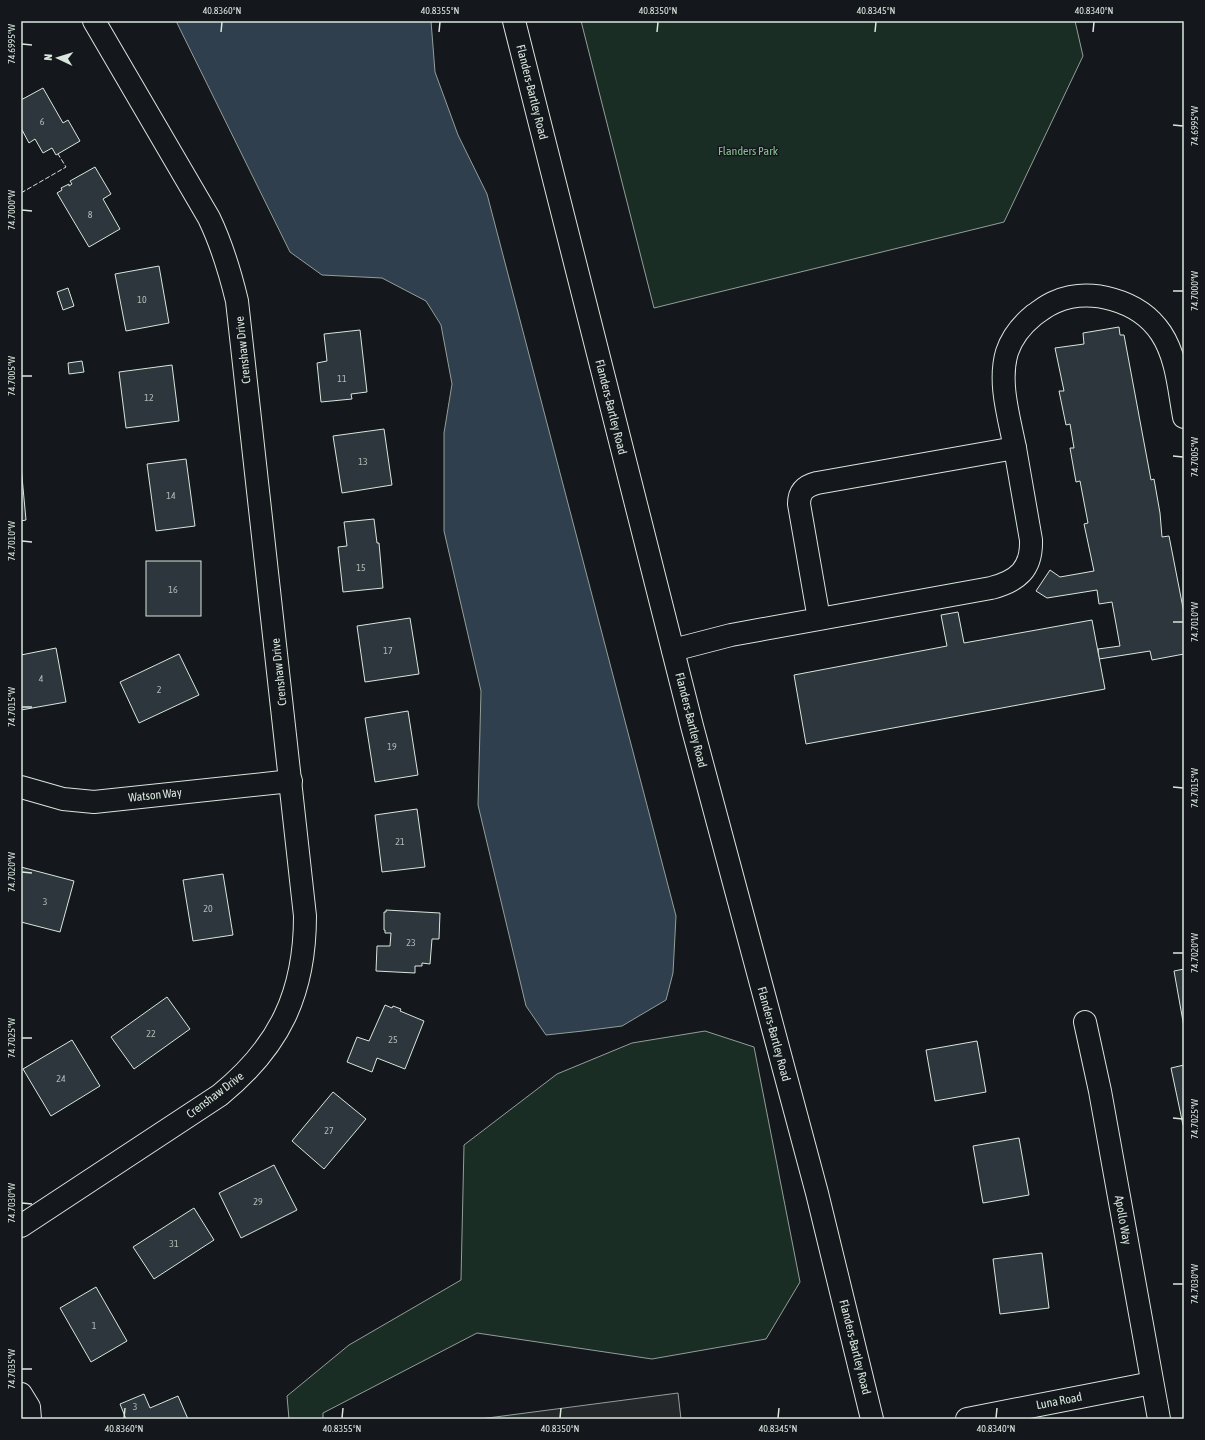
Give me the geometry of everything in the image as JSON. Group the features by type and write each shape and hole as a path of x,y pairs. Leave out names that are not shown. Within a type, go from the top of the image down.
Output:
{"street":[{"name":"Crenshaw Drive","path":"21,1226 220,1095 248,1070 273,1039 283,1022 292,1002 304,950 305,916 238,301 229,267 209,218 94,21"},
{"name":"Flanders-Bartley Road","path":"514,21 615,426 694,734 817,1192 872,1419"},
{"path":"673,650 731,635 992,588 1012,581 1019,575 1029,562 1032,552 1004,386 1004,368 1008,351 1015,336 1026,322 1054,302 1072,297 1092,295 1118,301 1142,314 1161,332 1169,348 1184,417"},
{"path":"819,619 799,504 799,498 805,488 817,483 1015,448"},
{"name":"Watson Way","path":"21,787 63,799 94,802 291,781"},
{"name":"Apollo Way","path":"1085,1022 1100,1090 1159,1419"},
{"name":"Luna Road","path":"966,1419 1152,1384"},
{"path":"21,1394 29,1407 30,1419"}],"green space":[{"name":"Flanders Park","path":"581,21 1075,21 1083,56 1004,222 654,308"},
{"path":"705,1031 754,1047 800,1282 766,1339 652,1359 477,1333 323,1413 323,1419 289,1419 287,1396 349,1345 461,1280 464,1145 557,1074 632,1043"}],"shaded area":[{"path":"678,1393 681,1419 480,1419"}],"water":[{"path":"176,21 431,21 435,72 458,135 487,194 676,916 673,973 666,1000 622,1026 546,1035 526,1006 478,805 481,691 444,531 444,433 452,384 441,325 426,301 382,278 322,275 290,252"}],"building":[{"path":"43,88 63,123 68,120 80,141 56,155 52,148 43,153 35,139 29,143 21,128 21,100"},
{"path":"95,167 111,194 103,199 120,229 89,247 57,193 62,190 61,188 72,184 70,181"},
{"path":"159,266 169,323 126,331 115,274"},
{"path":"68,288 74,306 63,310 57,292"},
{"path":"1119,327 1120,335 1124,335 1151,480 1154,479 1160,513 1162,537 1169,536 1184,613 1184,654 1152,660 1150,651 1099,659 1098,649 1120,646 1112,602 1099,604 1097,590 1047,598 1036,591 1050,570 1060,577 1094,571 1084,524 1088,523 1080,481 1076,482 1070,448 1074,448 1070,424 1066,425 1059,391 1064,391 1055,348 1084,344 1083,333"},
{"path":"360,330 367,392 351,394 352,399 321,402 317,363 327,361 324,334"},
{"path":"82,361 84,372 69,374 68,363"},
{"path":"172,365 179,421 126,428 119,372"},
{"path":"384,429 392,485 342,493 333,436"},
{"path":"186,459 195,526 156,531 147,464"},
{"path":"21,466 26,520 21,521"},
{"path":"374,519 377,543 379,543 383,588 343,592 338,547 347,546 344,522"},
{"path":"146,561 201,561 201,616 146,616"},
{"path":"958,612 964,643 1092,620 1105,689 806,744 794,675 947,646 941,615"},
{"path":"410,618 419,674 365,682 357,626"},
{"path":"56,648 66,702 21,710 21,655"},
{"path":"179,654 199,695 139,723 120,682"},
{"path":"408,711 418,775 375,782 365,718"},
{"path":"417,809 425,867 382,872 375,815"},
{"path":"21,867 74,881 60,932 21,922"},
{"path":"223,874 233,935 193,941 183,880"},
{"path":"386,910 440,913 439,939 432,939 430,964 422,963 422,966 415,966 415,973 376,971 377,946 390,946 391,933 385,933 384,930 384,912 386,912"},
{"path":"1184,969 1184,1027 1174,971"},
{"path":"167,997 190,1029 134,1069 111,1037"},
{"path":"385,1005 392,1008 393,1006 401,1009 400,1011 424,1021 405,1069 377,1058 372,1072 347,1062 357,1037 369,1041"},
{"path":"72,1040 100,1086 51,1116 23,1069"},
{"path":"977,1041 986,1092 935,1101 926,1050"},
{"path":"1184,1065 1184,1125 1183,1125 1171,1068"},
{"path":"333,1092 366,1119 324,1169 292,1141"},
{"path":"1019,1138 1029,1195 983,1203 973,1146"},
{"path":"274,1165 297,1210 241,1238 219,1193"},
{"path":"194,1208 214,1240 154,1279 133,1247"},
{"path":"1042,1253 1049,1308 1000,1314 993,1259"},
{"path":"96,1287 127,1341 91,1362 60,1308"},
{"path":"144,1394 150,1408 178,1396 188,1419 126,1419 120,1404"}],"fence":[{"path":"21,193 66,167 58,154"}]}
